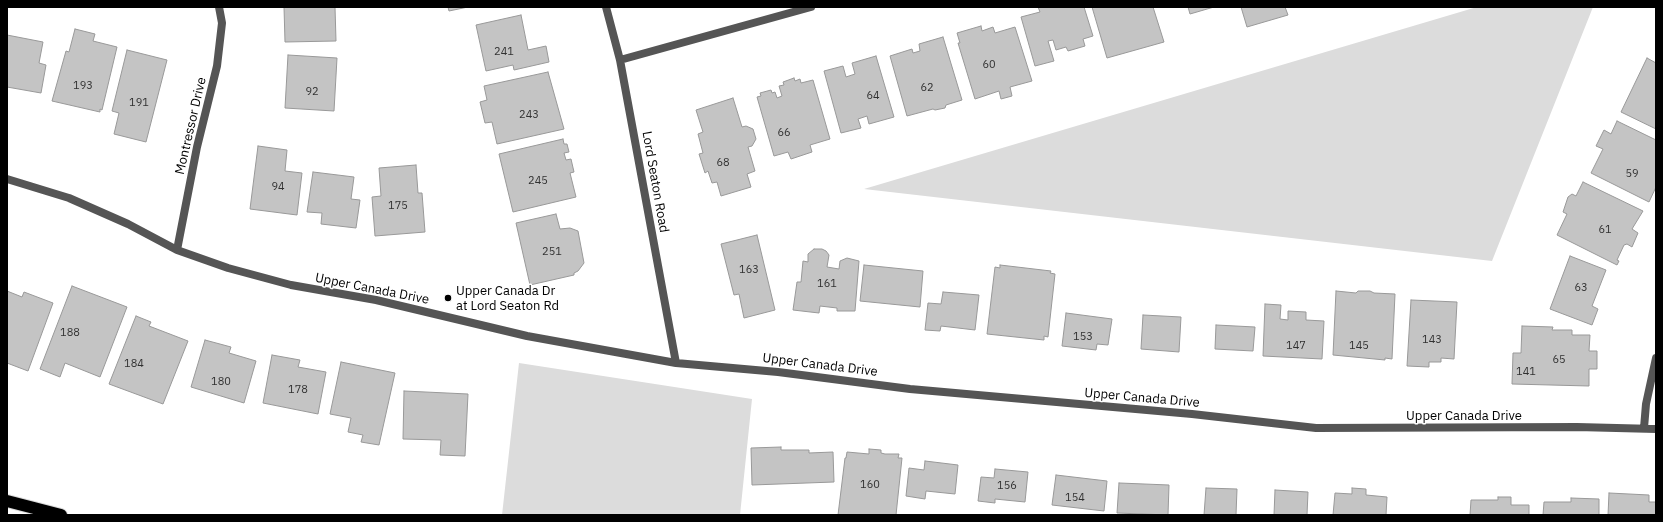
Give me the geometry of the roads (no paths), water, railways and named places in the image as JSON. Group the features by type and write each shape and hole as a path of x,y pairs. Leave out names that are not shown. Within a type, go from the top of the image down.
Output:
{"highway":[{"path":"7,501 61,515"}],"street":[{"name":"Montressor Drive","path":"177,250 197,147 217,66 222,23 219,7"},
{"name":"Lord Seaton Road","path":"606,7 620,60 676,363"},
{"path":"620,60 812,7"},
{"name":"Upper Canada Drive","path":"7,179 69,198 128,224 177,250 228,268 290,286 376,300 527,336 676,363 778,372 910,389 1192,414 1316,428 1577,427 1656,429"},
{"path":"1644,428 1646,404 1656,358"}],"place":[{"name":"Upper Canada Dr at Lord Seaton Rd","path":"448,298"}]}
